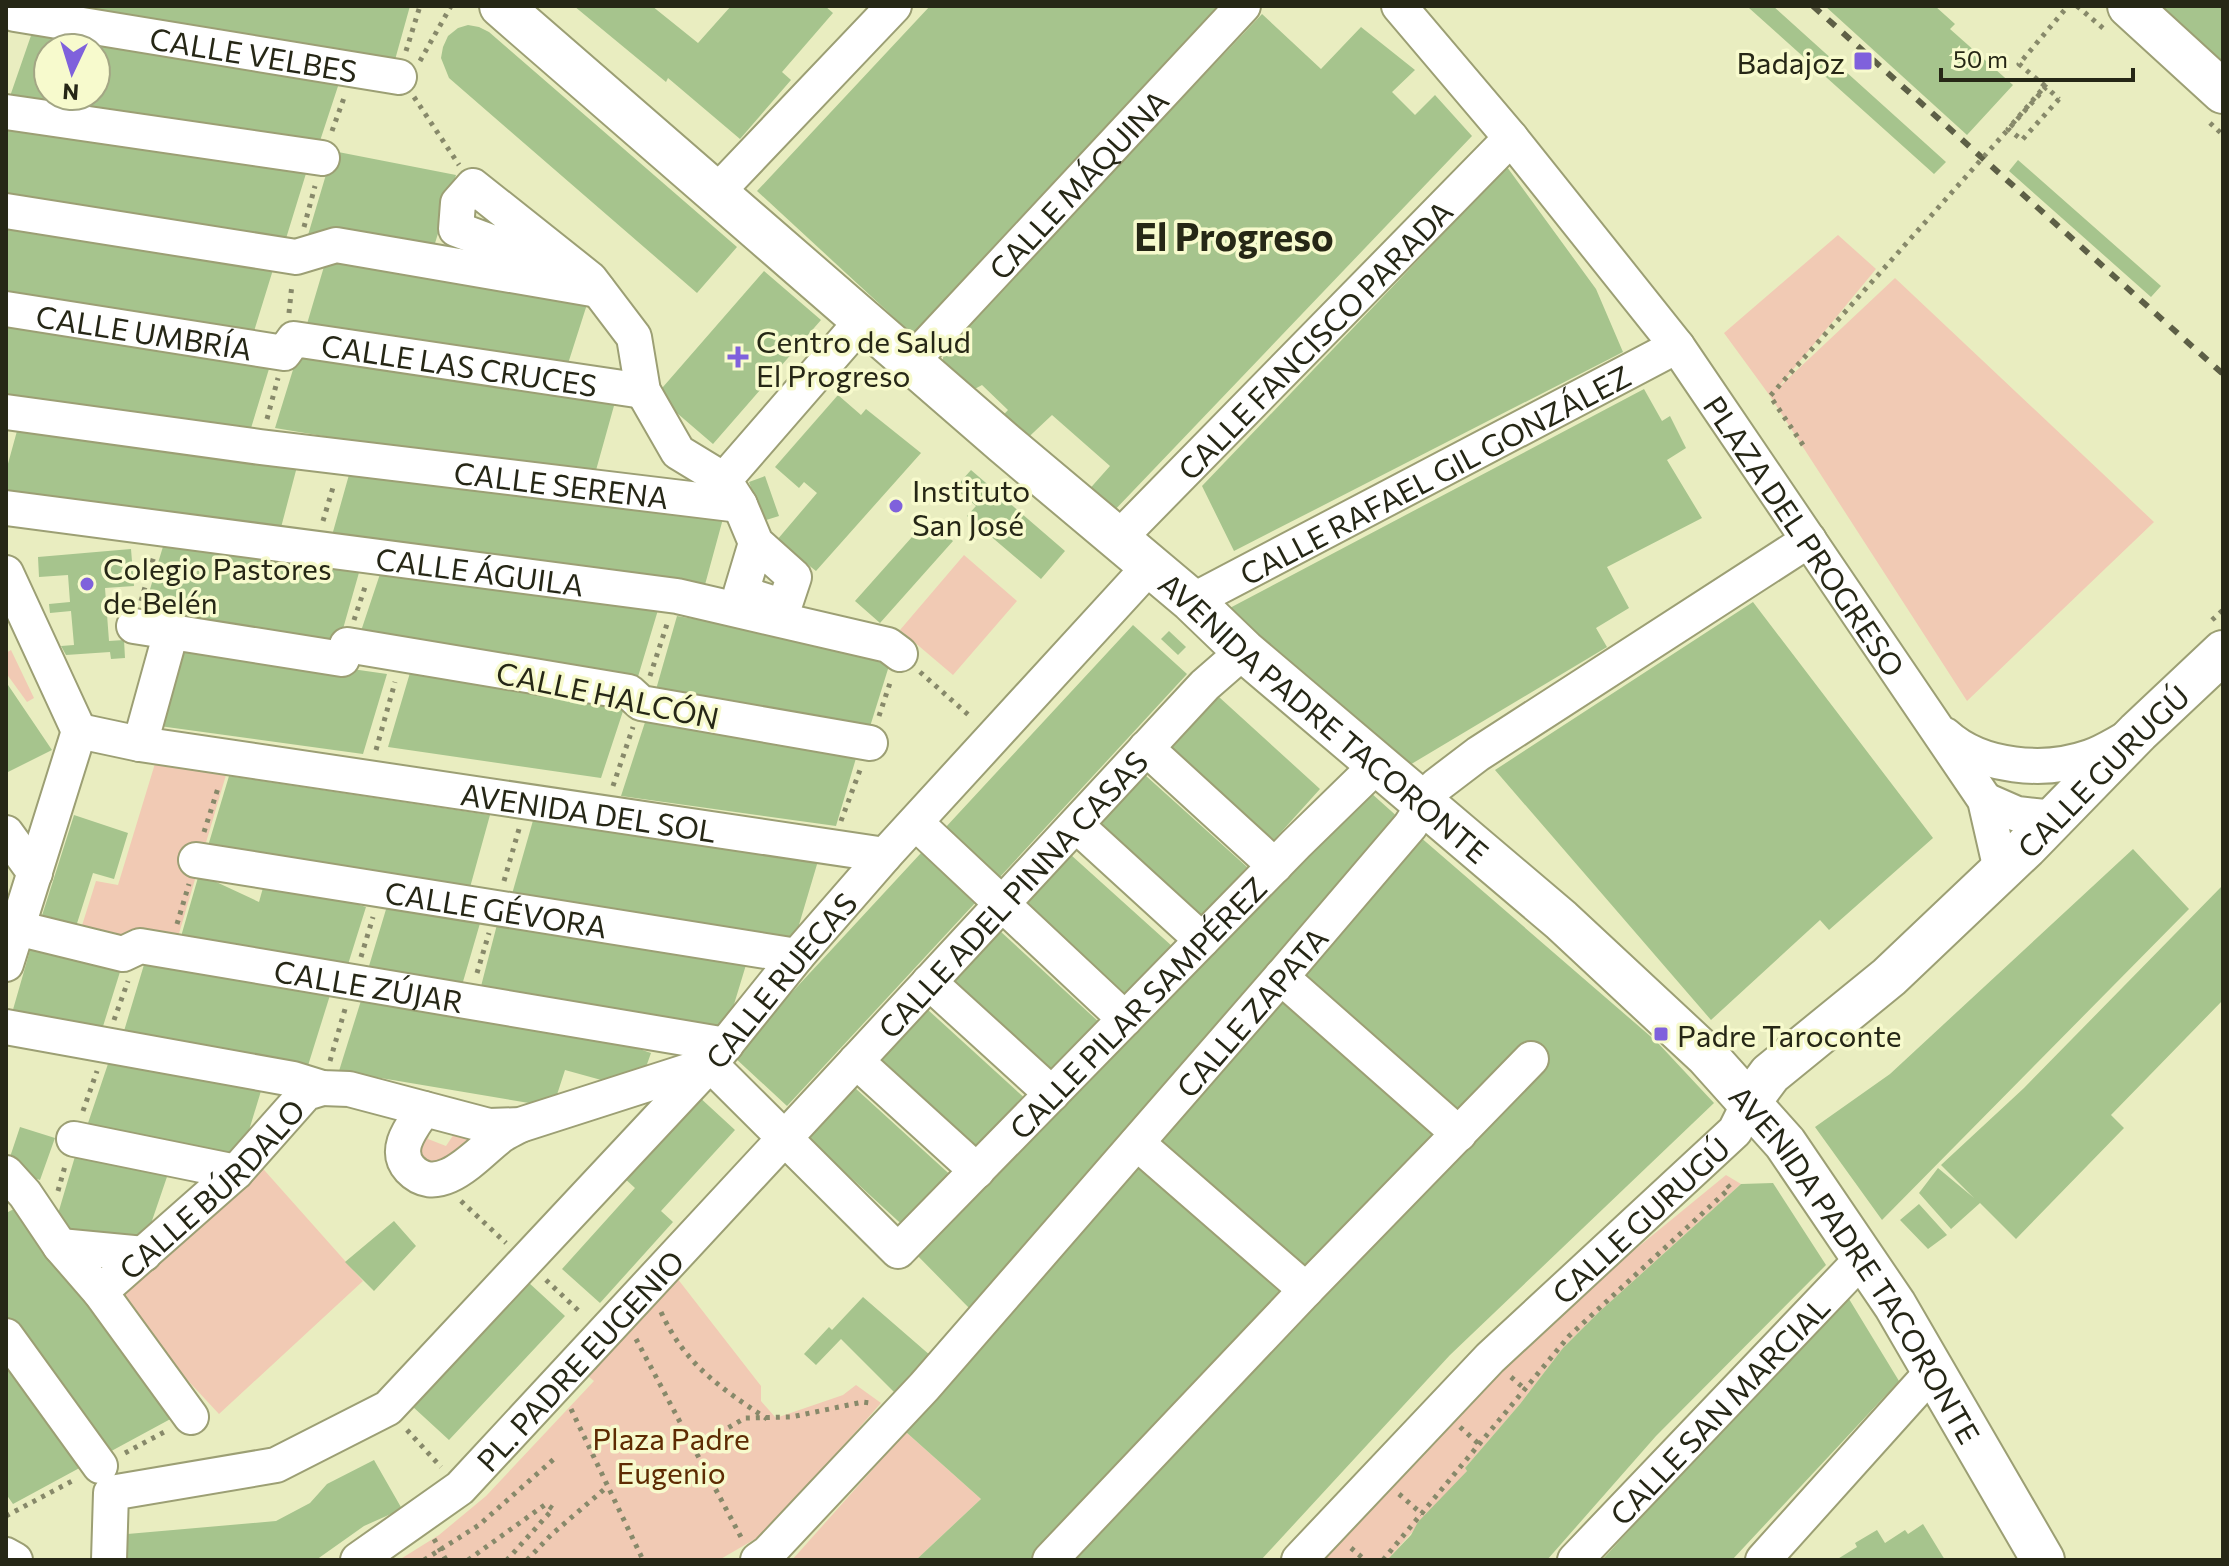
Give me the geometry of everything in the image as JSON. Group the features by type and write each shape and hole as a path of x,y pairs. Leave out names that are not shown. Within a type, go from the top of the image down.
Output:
{"main road":[{"name":"AVENIDA PADRE TACORONTE","path":"501,6 1192,601 1244,651 1561,920 1707,1056 1785,1143 1895,1305 2035,1547"},
{"path":"2129,6 2223,92"},
{"name":"CALLE GURUGÚ","path":"1750,1101 1770,1074 1889,977 2223,652"},
{"path":"2035,1547 2061,1560"}],"street":[{"path":"716,193 894,6"},
{"name":"CALLE MÁQUINA","path":"911,362 1243,6"},
{"name":"PLAZA DEL PROGRESO","path":"1399,6 1511,138 1677,346 1985,800 2001,870"},
{"name":"CALLE VELBES","path":"10,27 406,78"},
{"path":"6,112 322,158"},
{"name":"CALLE FANCISCO PARADA","path":"1118,539 1511,138"},
{"path":"473,186 458,203 456,229 594,284 634,337 643,391 678,452 732,492 756,543"},
{"path":"6,211 296,257 336,245 594,284"},
{"name":"CALLE UMBRÍA","path":"6,309 284,353"},
{"path":"732,492 863,320"},
{"name":"CALLE LAS CRUCES","path":"284,353 294,339 643,391"},
{"name":"CALLE RAFAEL GIL GONZÁLEZ","path":"1192,601 1677,346"},
{"name":"CALLE SERENA","path":"6,412 342,457 732,492"},
{"name":"CALLE ÁGUILA","path":"6,508 677,596 888,645 900,654"},
{"name":"CALLE ZAPATA","path":"752,1553 768,1553 904,1408 1281,977 1410,826 1436,786 1478,754 1809,540"},
{"path":"885,855 1150,566"},
{"path":"6,573 79,731 6,964"},
{"name":"CALLE HALCÓN","path":"134,626 344,652 403,654 629,692 641,703 870,743"},
{"path":"140,744 171,632"},
{"name":"CALLE ADEL PINNA CASAS","path":"785,1139 1205,685 1244,651"},
{"name":"PLAZA DEL PROGRESO","path":"1933,723 1955,744 2007,764 2065,764 2091,757 2138,732"},
{"name":"AVENIDA DEL SOL","path":"79,731 140,744 885,855"},
{"path":"1146,748 1275,866"},
{"name":"CALLE PILAR SAMPÉREZ","path":"785,1139 898,1251 1378,764"},
{"path":"1985,800 2017,814 2054,818"},
{"path":"916,823 1125,1019"},
{"path":"1076,825 1202,940"},
{"path":"6,833 35,873"},
{"name":"CALLE RUECAS","path":"424,1109 404,1138 403,1153 407,1166 417,1175 430,1179 449,1176 520,1125 718,1054 797,956 885,855"},
{"name":"CALLE GÉVORA","path":"196,860 797,956"},
{"name":"CALLE ZÚJAR","path":"17,928 123,954 140,946 718,1054"},
{"path":"1281,977 1459,1134"},
{"path":"929,982 1052,1094"},
{"name":"CALLE RUECAS","path":"6,1027 293,1079 322,1088 349,1089 489,1126 520,1125"},
{"path":"109,1560 111,1493 276,1465 388,1408 718,1054 785,1139"},
{"path":"1050,1560 1531,1059"},
{"path":"856,1061 977,1171"},
{"name":"CALLE BÚRDALO","path":"100,1292 236,1172 306,1093 322,1088"},
{"name":"CALLE GURUGÚ","path":"1299,1560 1490,1358 1735,1131 1750,1101"},
{"path":"74,1139 236,1172"},
{"name":"PL. PADRE EUGENIO","path":"358,1560 460,1488 785,1139"},
{"path":"1137,1143 1306,1290"},
{"path":"6,1173 100,1292 191,1417"},
{"path":"54,1237 144,1254"},
{"name":"CALLE SAN MARCIAL","path":"1575,1560 1863,1258"},
{"path":"6,1336 100,1466"},
{"path":"1763,1560 1933,1371"},
{"path":"6,1555 15,1560"}],"path":[{"path":"420,6 406,78 473,186"},
{"path":"406,78 451,6"},
{"path":"1803,445 1770,396 1983,159 2004,135 2014,123 2046,87 2059,99 2022,140 2015,134 2008,129 2045,86 2019,64 2068,6"},
{"path":"260,447 284,353 296,257 322,158 348,89"},
{"path":"315,549 342,457"},
{"path":"134,626 162,528"},
{"path":"344,652 375,556"},
{"path":"368,778 403,654"},
{"path":"900,654 994,737"},
{"path":"54,1237 74,1139 140,946"},
{"path":"1383,1560 1569,1336 1730,1188 1706,1157"},
{"path":"459,1199 526,1261 613,1324 694,1448 752,1553"},
{"path":"664,1268 659,1308 691,1362 716,1385 768,1419"},
{"path":"559,1382 642,1559"},
{"path":"694,1448 745,1418 805,1415 863,1402 904,1408"},
{"path":"388,1408 460,1488"},
{"path":"424,1560 479,1525 554,1459"},
{"path":"527,1560 608,1486"},
{"path":"468,1560 546,1504 553,1509 507,1560"}],"green space":[{"path":"1838,235 1876,269 1777,389 1895,278 2154,522 1967,701 1770,396 1724,333"},
{"path":"964,555 1017,601 953,675 900,630"},
{"path":"11,650 34,698 27,702 6,673 6,653"},
{"path":"157,757 229,765 172,957 79,935 96,881 118,885"},
{"path":"432,1125 428,1139 446,1146 456,1131 483,1135 448,1166 414,1163 417,1133"},
{"path":"257,1162 363,1281 219,1414 113,1300"},
{"path":"1726,1175 1741,1184 1563,1348 1465,1468 1467,1471 1389,1560 1322,1560 1549,1320"},
{"name":"Plaza Padre Eugenio","path":"677,1278 761,1386 761,1401 776,1418 843,1395 856,1385 881,1403 781,1517 762,1535 719,1560 399,1560 439,1535 486,1496 594,1381 588,1376"},
{"path":"906,1432 981,1499 916,1560 792,1560"}],"building":[{"path":"48,6 410,6 393,67"},
{"path":"574,6 652,6 698,43 731,6 825,6 833,13 782,72 791,80 740,139 668,78 666,82"},
{"path":"930,6 1218,6 912,334 757,191"},
{"path":"1773,6 1946,162 1934,174 1749,8"},
{"path":"1825,6 1935,6 1955,24 1950,29 2013,85 1967,135"},
{"path":"2156,6 2223,6 2223,65"},
{"path":"1262,14 1321,69 1361,27 1415,70 1392,92 1415,115 1435,95 1472,136 1111,514 1086,493 1110,466 1052,415 1016,449 992,427 1008,410 982,385 971,391 942,367 944,350"},
{"path":"35,24 84,32 32,32"},
{"path":"468,25 489,32 737,247 697,293 449,78 441,58 443,47 448,36"},
{"path":"32,33 32,109 7,105"},
{"path":"112,37 342,74 317,150 55,112 112,112"},
{"path":"6,119 308,167 284,245 6,203"},
{"path":"333,151 456,175 432,253 308,235"},
{"path":"2018,160 2161,286 2151,297 2009,171"},
{"path":"1507,167 1596,289 1623,352 1234,551 1202,486"},
{"path":"6,218 276,260 251,341 6,301"},
{"path":"328,253 590,295 565,373 304,334"},
{"name":"Centro de Salud El Progreso","path":"764,271 821,320 713,444 656,395"},
{"path":"6,317 272,359 248,438 6,401"},
{"path":"300,347 617,395 593,481 275,428"},
{"path":"1644,389 1662,421 1670,416 1686,448 1667,460 1702,518 1607,567 1629,608 1596,628 1607,647 1398,772 1226,610"},
{"path":"838,395 861,415 866,409 921,453 816,571 777,540 817,493 804,482 799,488 775,467"},
{"path":"20,420 299,459 278,539 6,502 6,471"},
{"path":"352,464 724,515 703,592 331,539"},
{"path":"971,470 1065,551 1041,579 967,516 976,506 955,488"},
{"path":"765,476 779,516 763,521 749,482"},
{"path":"928,519 953,541 880,623 855,601"},
{"path":"165,540 360,569 337,650 140,622"},
{"path":"131,549 134,586 105,588 109,641 124,640 125,658 111,659 110,652 66,655 61,646 74,645 71,611 50,613 49,604 70,602 68,575 39,577 38,557"},
{"path":"384,562 661,600 637,680 358,640"},
{"path":"1753,602 1933,838 1829,930 1820,920 1711,1020 1495,770"},
{"path":"677,616 893,653 868,733 653,700"},
{"path":"1133,625 1187,674 999,878 945,828"},
{"path":"1169,631 1186,647 1178,655 1161,639"},
{"path":"176,644 387,674 363,754 152,725"},
{"path":"412,666 627,699 601,778 388,747"},
{"path":"6,682 52,750 6,773"},
{"path":"1219,697 1320,789 1274,840 1172,748"},
{"path":"648,713 859,748 836,826 621,796"},
{"path":"1145,775 1247,867 1199,919 1098,826"},
{"path":"229,776 490,815 469,891 208,846"},
{"path":"1371,793 1400,819 972,1311 911,1249"},
{"path":"74,815 128,833 114,879 93,873 73,936 39,925"},
{"path":"534,817 818,861 793,945 510,901"},
{"path":"1419,836 1657,1042 1714,1103 1450,1355 1261,1560 1069,1560 1544,1063 1523,1044 1458,1114 1300,978"},
{"path":"2133,849 2189,909 1882,1220 1815,1127 1890,1074"},
{"path":"921,853 975,903 787,1106 733,1056"},
{"path":"1071,855 1173,947 1126,998 1025,906"},
{"path":"199,874 259,902 266,877 366,907 345,974 180,940"},
{"path":"2223,885 2223,1000 2111,1115 2124,1128 2016,1239 1980,1203 1951,1229 1919,1193 1938,1168 1974,1198 1941,1165 2024,1088"},
{"path":"390,896 483,913 460,992 366,976"},
{"path":"500,913 749,955 725,1034 479,994"},
{"path":"1000,931 1101,1024 1055,1075 953,983"},
{"path":"33,940 124,959 100,1036 10,1020"},
{"path":"146,958 331,992 306,1072 121,1041"},
{"path":"364,991 575,1027 651,1053 641,1081 623,1086 565,1070 553,1107 339,1071"},
{"path":"1279,995 1437,1134 1306,1272 1156,1141"},
{"path":"927,1009 1029,1102 982,1153 880,1060"},
{"path":"112,1052 264,1081 240,1160 85,1132"},
{"path":"855,1088 957,1181 910,1232 809,1139"},
{"path":"697,1095 735,1130 661,1211 673,1222 600,1303 562,1269 635,1188 622,1176"},
{"path":"20,1127 55,1138 40,1180 6,1169"},
{"path":"76,1153 170,1168 142,1250 52,1234"},
{"path":"1140,1164 1285,1293 1029,1560 916,1560 981,1499 906,1432"},
{"path":"1773,1183 1826,1265 1656,1436 1547,1560 1389,1560 1418,1522 1467,1471 1465,1468 1563,1348 1599,1312 1741,1184"},
{"path":"24,1204 176,1416 104,1455 6,1320 6,1213"},
{"path":"1919,1204 1947,1235 1928,1249 1900,1220"},
{"path":"394,1221 416,1246 374,1291 345,1262"},
{"path":"528,1282 565,1316 449,1440 412,1406"},
{"path":"1846,1294 1899,1381 1732,1560 1602,1560"},
{"path":"863,1297 931,1356 899,1397 841,1339 816,1365 804,1354"},
{"path":"6,1353 85,1465 13,1504 6,1494"},
{"path":"374,1460 402,1509 364,1526 316,1560 116,1560 116,1535 276,1521 310,1503 327,1484"},
{"path":"1923,1524 1945,1560 1836,1560 1857,1547 1855,1543 1877,1530 1885,1543 1905,1530 1908,1534"}],"railway":[{"path":"1813,6 2223,374"}],"place":[{"name":"Badajoz","path":"1863,61"},
{"name":"Centro de Salud El Progreso","path":"738,357"},
{"name":"Instituto San José","path":"896,506"},
{"name":"Colegio Pastores de Belén","path":"87,584"},
{"name":"Padre Taroconte","path":"1661,1034"}],"district":[{"name":"El Progreso","path":"1234,235"}]}
